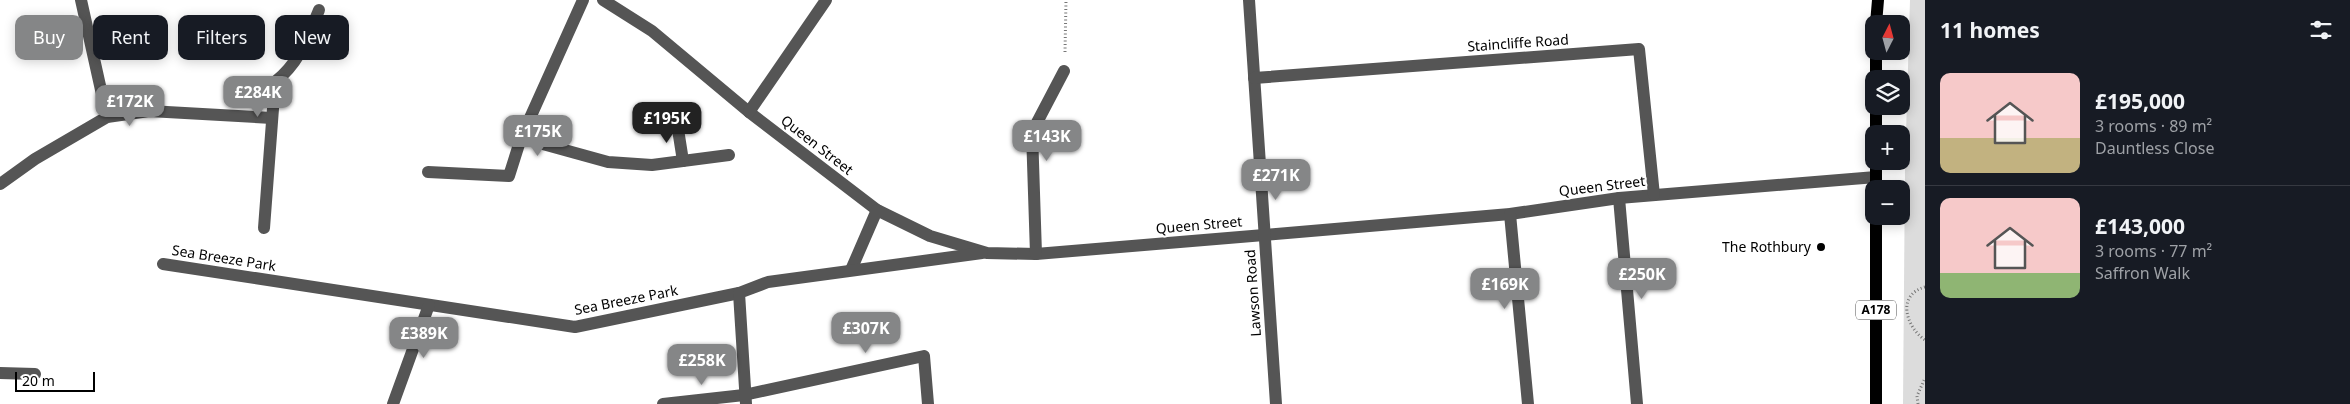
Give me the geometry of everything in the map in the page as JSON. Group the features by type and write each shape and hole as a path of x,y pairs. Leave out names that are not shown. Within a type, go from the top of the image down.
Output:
{"main road":[{"path":"1877,15 1878,0"},
{"name":"A178","path":"1876,225 1876,404"}],"street":[{"path":"81,0 107,117"},
{"path":"428,172 509,176 521,138 583,0"},
{"name":"Queen Street","path":"603,0 652,31 749,112 877,210 930,236 986,252 1036,254 1510,214 1619,198 1654,195 1865,184"},
{"path":"749,112 826,0"},
{"name":"Lawson Road","path":"1249,0 1276,404"},
{"path":"264,228 275,82 290,70 301,53 319,10"},
{"name":"Staincliffe Road","path":"1254,78 1639,49 1654,195"},
{"path":"1036,254 1032,132 1064,71"},
{"path":"0,184 35,159 107,117 149,111 272,118"},
{"path":"677,123 683,161"},
{"path":"521,138 608,162 652,165 729,155"},
{"path":"1619,198 1638,404"},
{"path":"851,270 877,210"},
{"path":"1510,214 1528,404"},
{"name":"Sea Breeze Park","path":"162,264 575,327 740,294 768,282 986,252"},
{"path":"740,294 745,400"},
{"path":"393,404 429,305"},
{"path":"663,404 745,400 924,356 928,404"},
{"path":"0,373 35,374"}],"path":[{"path":"1064,71 1066,0"},
{"path":"1925,286 1914,292 1908,299 1906,307 1912,328 1925,340"},
{"path":"1918,404 1917,396 1925,378"}],"shaded area":[{"path":"1910,0 1925,0 1925,404 1903,404 1905,225 1910,225 1910,180 1905,180 1905,170 1910,170 1910,125 1906,125 1907,115 1910,115 1910,70 1908,70 1908,60 1910,60"}],"place":[{"name":"The Rothbury","path":"1821,247"}]}
